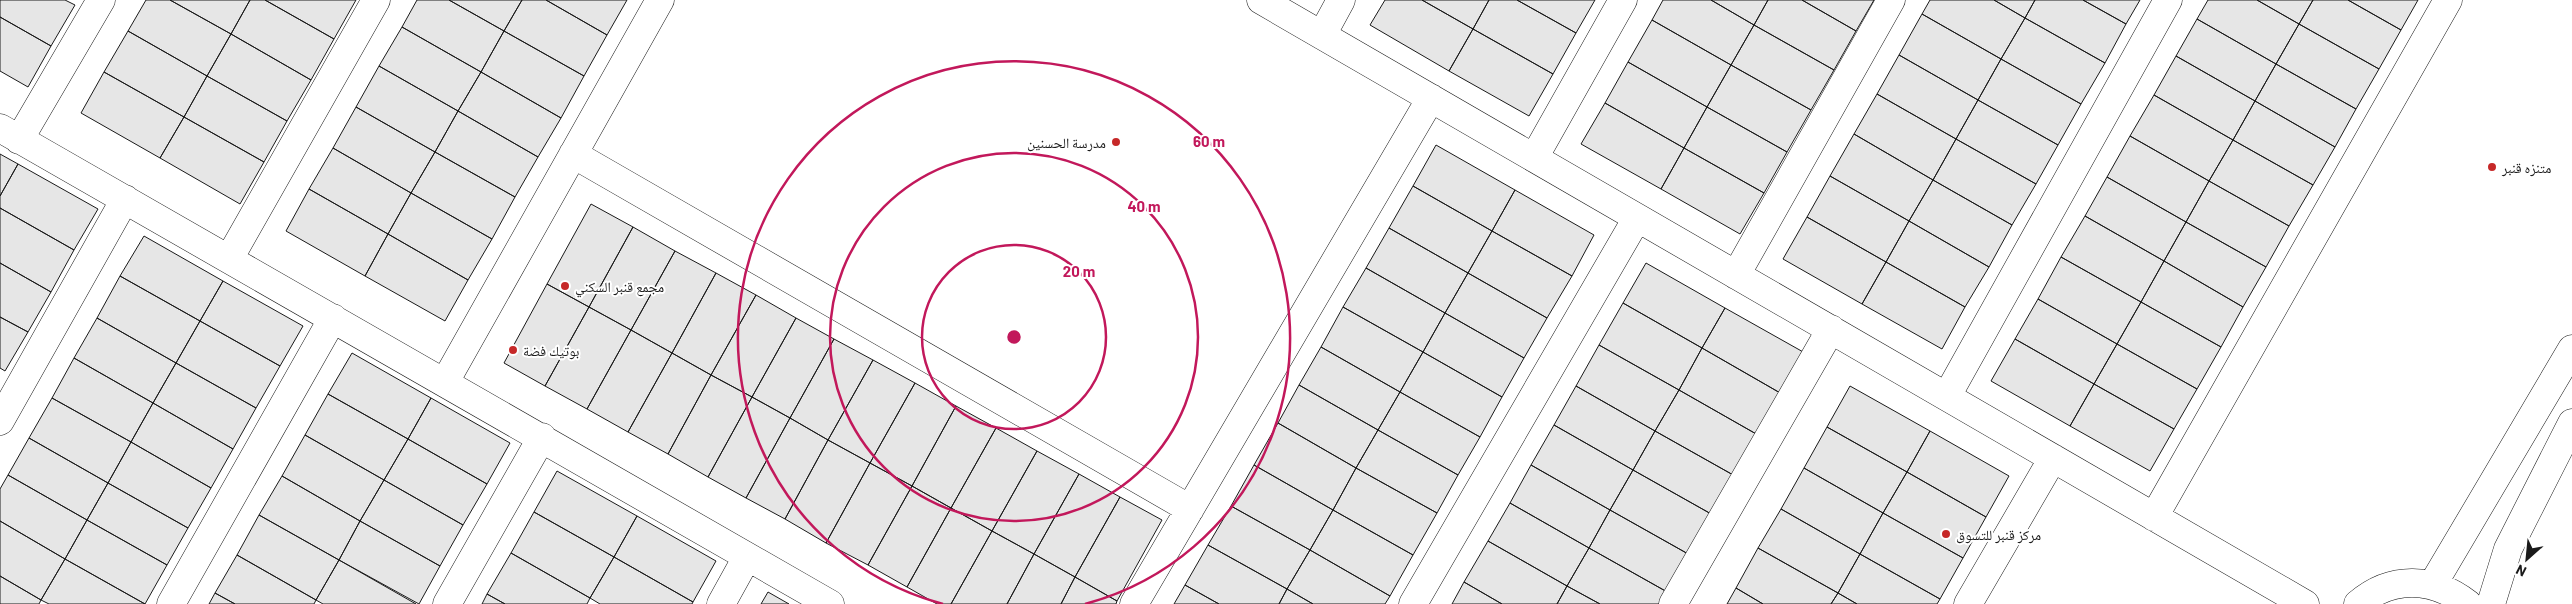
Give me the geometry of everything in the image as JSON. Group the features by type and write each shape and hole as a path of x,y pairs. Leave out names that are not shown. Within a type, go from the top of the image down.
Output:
{"street":[{"path":"101,0 10,134 542,437 830,604"},
{"path":"229,259 376,0"},
{"path":"445,382 660,0"},
{"path":"1262,0 2305,604"},
{"path":"1322,35 1342,0"},
{"path":"1534,158 1623,0"},
{"path":"1736,275 1891,0"},
{"path":"1947,396 2168,0"},
{"path":"2154,516 2448,0"},
{"path":"1134,604 1431,98"},
{"path":"574,154 1190,509"},
{"path":"0,421 125,200"},
{"path":"1413,604 1637,218"},
{"path":"170,604 333,318"},
{"path":"1673,604 1831,329"},
{"path":"2432,584 2572,349"},
{"path":"2491,604 2508,549 2566,454 2572,423"},
{"path":"447,604 542,437"},
{"path":"1968,604 2053,458"},
{"path":"721,604 747,557"},
{"path":"2358,604 2370,594 2390,585 2411,581 2432,584 2454,593 2468,604"}],"building":[{"path":"0,0 65,0 75,5 51,46 0,17"},
{"path":"146,0 170,0 231,34 207,76 128,31"},
{"path":"170,0 250,0 231,34"},
{"path":"250,0 265,0 334,39 311,80 231,34"},
{"path":"265,0 356,0 334,39"},
{"path":"417,0 449,0 504,31 481,72 402,27"},
{"path":"449,0 522,0 504,31"},
{"path":"522,0 546,0 607,35 584,76 504,31"},
{"path":"546,0 627,0 607,35"},
{"path":"1385,0 1422,0 1473,29 1449,71 1370,25"},
{"path":"1422,0 1489,0 1473,29"},
{"path":"1489,0 1517,0 1576,33 1553,74 1473,29"},
{"path":"1517,0 1595,0 1576,33"},
{"path":"1663,0 1711,0 1754,25 1731,65 1652,20"},
{"path":"1711,0 1768,0 1754,25"},
{"path":"1768,0 1802,0 1856,31 1834,70 1754,25"},
{"path":"1802,0 1874,0 1856,31"},
{"path":"1930,0 1994,0 2025,18 2001,59 1922,14"},
{"path":"1994,0 2035,0 2025,18"},
{"path":"2035,0 2083,0 2126,24 2105,63 2025,18"},
{"path":"2083,0 2140,0 2126,24"},
{"path":"2208,0 2257,0 2299,24 2276,64 2197,19"},
{"path":"2257,0 2313,0 2299,24"},
{"path":"2313,0 2348,0 2401,30 2379,69 2299,24"},
{"path":"2348,0 2418,0 2401,30"},
{"path":"1922,14 2001,59 1978,100 1899,55"},
{"path":"0,17 51,46 28,87 0,71"},
{"path":"2025,18 2105,63 2081,104 2001,59"},
{"path":"2197,19 2276,64 2255,101 2176,56"},
{"path":"1652,20 1731,65 1707,107 1628,62"},
{"path":"2299,24 2379,69 2356,109 2276,64"},
{"path":"1754,25 1834,70 1811,110 1731,65"},
{"path":"402,27 481,72 458,111 379,66"},
{"path":"1473,29 1553,74 1529,116 1449,71"},
{"path":"128,31 207,76 184,117 104,72"},
{"path":"504,31 584,76 561,118 481,72"},
{"path":"231,34 311,80 287,121 207,76"},
{"path":"1899,55 1978,100 1956,139 1877,94"},
{"path":"2176,56 2255,101 2233,140 2154,95"},
{"path":"2001,59 2081,104 2058,145 1978,100"},
{"path":"1628,62 1707,107 1684,148 1605,103"},
{"path":"2276,64 2356,109 2335,147 2255,101"},
{"path":"1731,65 1811,110 1787,152 1707,107"},
{"path":"379,66 458,111 435,152 356,107"},
{"path":"104,72 184,117 160,158 81,113"},
{"path":"481,72 561,118 538,157 458,111"},
{"path":"207,76 287,121 264,162 184,117"},
{"path":"1877,94 1956,139 1933,180 1854,134"},
{"path":"2154,95 2233,140 2209,181 2130,136"},
{"path":"1978,100 2058,145 2036,184 1956,139"},
{"path":"2255,101 2335,147 2313,185 2233,140"},
{"path":"1605,103 1684,148 1661,189 1581,144"},
{"path":"356,107 435,152 411,193 333,148"},
{"path":"1707,107 1787,152 1764,193 1684,148"},
{"path":"458,111 538,157 515,197 435,152"},
{"path":"184,117 264,162 240,204 160,158"},
{"path":"1854,134 1933,180 1909,221 1830,176"},
{"path":"2130,136 2209,181 2186,222 2107,177"},
{"path":"1956,139 2036,184 2012,225 1933,180"},
{"path":"2233,140 2313,185 2289,226 2209,181"},
{"path":"1436,145 1515,190 1492,231 1413,186"},
{"path":"333,148 411,193 388,234 309,189"},
{"path":"1684,148 1764,193 1740,234 1661,189"},
{"path":"435,152 515,197 492,239 411,193"},
{"path":"0,154 18,164 0,196"},
{"path":"18,164 98,209 74,250 0,208 0,196"},
{"path":"1830,176 1909,221 1886,262 1807,217"},
{"path":"2107,177 2186,222 2164,261 2085,216"},
{"path":"1933,180 2012,225 1989,267 1909,221"},
{"path":"2209,181 2289,226 2266,267 2186,222"},
{"path":"1413,186 1492,231 1468,273 1389,228"},
{"path":"309,189 388,234 365,276 286,231"},
{"path":"1515,190 1594,235 1572,276 1492,231"},
{"path":"411,193 492,239 468,280 388,234"},
{"path":"591,204 633,227 589,307 547,284"},
{"path":"0,208 74,250 51,292 0,263"},
{"path":"2085,216 2164,261 2141,302 2061,257"},
{"path":"1807,217 1886,262 1862,304 1783,259"},
{"path":"1909,221 1989,267 1965,307 1886,262"},
{"path":"2186,222 2266,267 2243,307 2164,261"},
{"path":"633,227 675,251 631,330 589,307"},
{"path":"1389,228 1468,273 1445,313 1366,268"},
{"path":"1492,231 1572,276 1547,318 1468,273"},
{"path":"388,234 468,280 445,321 365,276"},
{"path":"144,236 223,281 200,321 120,276"},
{"path":"675,251 716,273 672,353 631,330"},
{"path":"2061,257 2141,302 2117,344 2038,299"},
{"path":"2164,261 2243,307 2221,347 2141,302"},
{"path":"1886,262 1965,307 1942,349 1862,304"},
{"path":"0,263 51,292 28,332 0,317"},
{"path":"1646,263 1725,308 1702,348 1623,303"},
{"path":"1366,268 1445,313 1423,352 1343,307"},
{"path":"716,273 756,295 711,375 672,353"},
{"path":"1468,273 1547,318 1524,358 1445,313"},
{"path":"120,276 200,321 176,363 97,318"},
{"path":"223,281 303,326 280,366 200,321"},
{"path":"547,284 589,307 545,386 504,363"},
{"path":"756,295 796,318 752,397 711,375"},
{"path":"2038,299 2117,344 2094,384 2015,339"},
{"path":"2141,302 2221,347 2197,389 2117,344"},
{"path":"1623,303 1702,348 1679,390 1599,345"},
{"path":"589,307 631,330 587,409 545,386"},
{"path":"1343,307 1423,352 1400,392 1321,347"},
{"path":"1725,308 1805,353 1782,394 1702,348"},
{"path":"1445,313 1524,358 1502,397 1423,352"},
{"path":"0,317 28,332 5,371 0,368"},
{"path":"97,318 176,363 153,403 74,358"},
{"path":"796,318 834,339 790,418 752,397"},
{"path":"200,321 280,366 256,408 176,363"},
{"path":"631,330 672,353 628,432 587,409"},
{"path":"834,339 873,360 828,440 790,418"},
{"path":"2015,339 2094,384 2070,426 1991,381"},
{"path":"2117,344 2197,389 2174,429 2094,384"},
{"path":"1599,345 1679,390 1655,431 1576,386"},
{"path":"1321,347 1400,392 1378,430 1299,385"},
{"path":"1702,348 1782,394 1758,435 1679,390"},
{"path":"1423,352 1502,397 1480,437 1400,392"},
{"path":"352,353 431,398 408,439 328,394"},
{"path":"672,353 711,375 668,454 628,432"},
{"path":"74,358 153,403 131,442 52,398"},
{"path":"873,360 915,383 870,463 828,440"},
{"path":"176,363 256,408 233,449 153,403"},
{"path":"711,375 752,397 708,477 668,454"},
{"path":"915,383 956,406 912,486 870,463"},
{"path":"2094,384 2174,429 2150,471 2070,426"},
{"path":"1299,385 1378,430 1356,468 1278,423"},
{"path":"1576,386 1655,431 1633,470 1554,425"},
{"path":"1850,386 1930,431 1907,472 1827,427"},
{"path":"1679,390 1758,435 1735,476 1655,431"},
{"path":"1400,392 1480,437 1458,475 1378,430"},
{"path":"328,394 408,439 384,480 305,435"},
{"path":"752,397 790,418 746,498 708,477"},
{"path":"52,398 131,442 108,483 29,438"},
{"path":"431,398 510,443 487,484 408,439"},
{"path":"153,403 233,449 211,488 131,442"},
{"path":"956,406 996,428 951,508 912,486"},
{"path":"790,418 828,440 785,519 746,498"},
{"path":"1278,423 1356,468 1333,510 1254,465"},
{"path":"1554,425 1633,470 1610,510 1531,465"},
{"path":"1827,427 1907,472 1883,513 1804,468"},
{"path":"996,428 1037,451 992,531 951,508"},
{"path":"1378,430 1458,475 1437,513 1356,468"},
{"path":"1655,431 1735,476 1713,515 1633,470"},
{"path":"1930,431 2009,476 1986,517 1907,472"},
{"path":"305,435 384,480 360,521 282,476"},
{"path":"29,438 108,483 87,520 8,475"},
{"path":"408,439 487,484 463,525 384,480"},
{"path":"828,440 870,463 826,543 785,519"},
{"path":"131,442 211,488 188,528 108,483"},
{"path":"1037,451 1079,474 1034,554 992,531"},
{"path":"870,463 912,486 868,565 826,543"},
{"path":"1254,465 1333,510 1310,550 1231,506"},
{"path":"1531,465 1610,510 1589,548 1510,503"},
{"path":"1356,468 1437,513 1413,555 1333,510"},
{"path":"1804,468 1883,513 1860,554 1781,509"},
{"path":"1633,470 1713,515 1690,555 1610,510"},
{"path":"557,471 637,516 614,557 534,512"},
{"path":"1907,472 1986,517 1963,558 1883,513"},
{"path":"1079,474 1120,497 1075,577 1034,554"},
{"path":"8,475 87,520 65,559 0,521 0,489"},
{"path":"282,476 360,521 339,560 259,515"},
{"path":"384,480 463,525 440,566 360,521"},
{"path":"108,483 188,528 167,565 87,520"},
{"path":"912,486 951,508 907,587 868,565"},
{"path":"1120,497 1162,520 1117,601 1075,577"},
{"path":"1510,503 1589,548 1567,586 1488,541"},
{"path":"1231,506 1310,550 1287,589 1208,545"},
{"path":"951,508 992,531 951,604 937,604 907,587"},
{"path":"1781,509 1860,554 1838,593 1758,548"},
{"path":"1333,510 1413,555 1390,596 1310,550"},
{"path":"1610,510 1690,555 1669,593 1589,548"},
{"path":"534,512 614,557 590,598 511,553"},
{"path":"1883,513 1963,558 1940,599 1860,554"},
{"path":"259,515 339,560 316,600 237,555"},
{"path":"637,516 716,561 693,602 614,557"},
{"path":"87,520 167,565 145,604 65,559"},
{"path":"0,521 65,559 41,600 0,576"},
{"path":"360,521 440,566 419,604 339,560"},
{"path":"992,531 1034,554 1007,604 951,604"},
{"path":"1488,541 1567,586 1557,604 1502,604 1464,582"},
{"path":"1208,545 1287,589 1279,604 1219,604 1185,585"},
{"path":"1589,548 1669,593 1662,604 1600,604 1567,586"},
{"path":"1758,548 1838,593 1831,604 1763,604 1736,588"},
{"path":"1310,550 1390,596 1385,604 1313,604 1287,589"},
{"path":"511,553 590,598 587,604 505,604 487,594"},
{"path":"1034,554 1075,577 1061,604 1007,604"},
{"path":"1860,554 1940,599 1937,604 1857,604 1838,593"},
{"path":"237,555 316,600 314,604 235,604 215,593"},
{"path":"614,557 693,602 692,604 600,604 590,598"},
{"path":"65,559 145,604 49,604 41,600"},
{"path":"339,560 416,604 323,604 316,600"},
{"path":"0,576 41,600 39,604 0,604"},
{"path":"1075,577 1117,601 1116,604 1061,604"},
{"path":"1464,582 1502,604 1452,604"},
{"path":"1185,585 1219,604 1174,604"},
{"path":"1567,586 1600,604 1557,604"},
{"path":"1736,588 1763,604 1727,604"},
{"path":"1287,589 1313,604 1279,604"},
{"path":"768,592 789,604 761,604"},
{"path":"215,593 235,604 209,604"},
{"path":"1838,593 1857,604 1831,604"},
{"path":"487,594 505,604 482,604"}],"place":[{"name":"مدرسة الحسنين","path":"1116,142"},
{"name":"متنزه قنبر","path":"2492,167"},
{"name":"مجمع قنبر السكني","path":"565,286"},
{"name":"بوتيك فضة","path":"513,350"},
{"name":"مركز قنبر للتسوق","path":"1946,534"}]}
